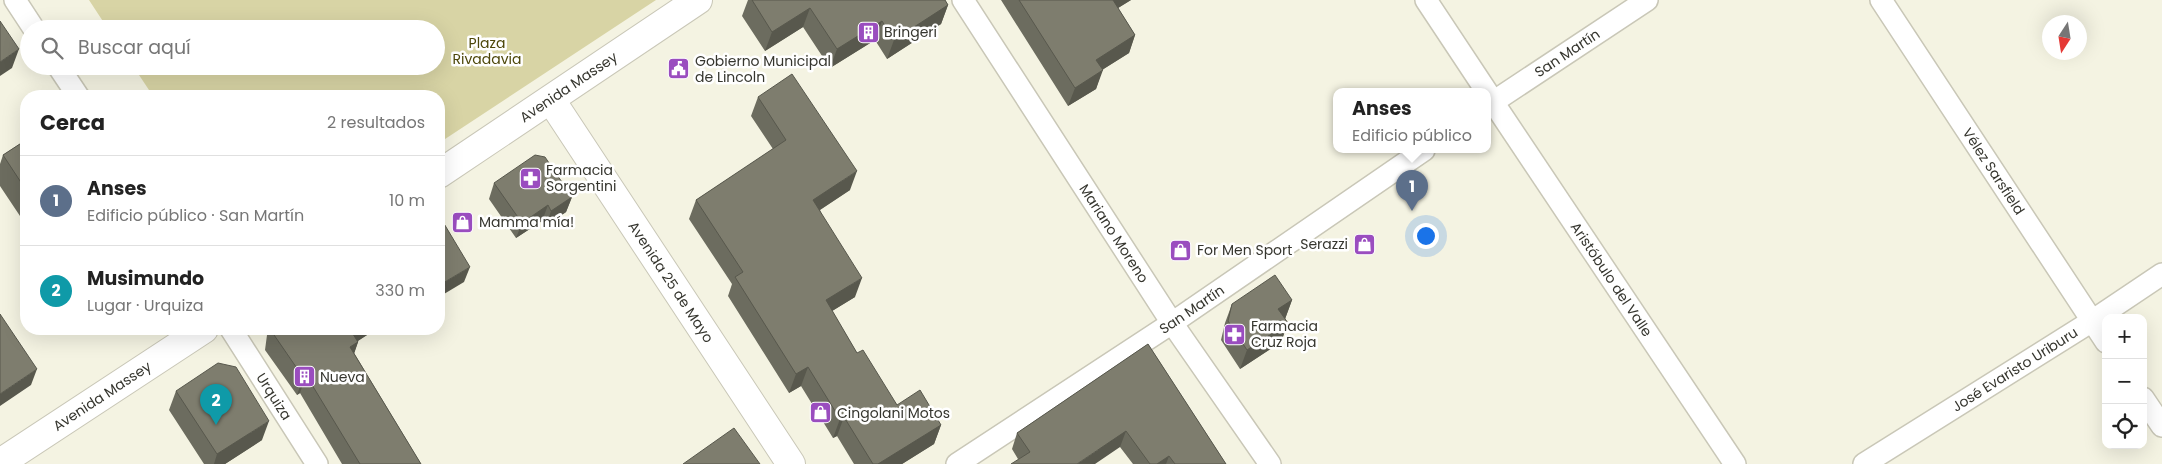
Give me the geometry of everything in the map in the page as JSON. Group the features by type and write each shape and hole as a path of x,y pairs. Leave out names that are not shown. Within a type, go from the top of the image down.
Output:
{"main road":[{"name":"Avenida Massey","path":"445,170 698,0"},
{"name":"Avenida 25 de Mayo","path":"551,100 791,464"},
{"name":"Avenida Massey","path":"0,462 195,335"}],"street":[{"path":"14,0 28,20"},
{"name":"Mariano Moreno","path":"963,0 1172,323 1270,464"},
{"name":"Aristóbulo del Valle","path":"1426,0 1482,88"},
{"name":"San Martín","path":"1491,96 1647,0"},
{"name":"Vélez Sarsfield","path":"1881,0 2102,336"},
{"path":"64,75 74,90"},
{"name":"Aristóbulo del Valle","path":"1491,102 1735,464"},
{"name":"San Martín","path":"957,464 1172,323 1420,153"},
{"name":"José Evaristo Uriburu","path":"1864,464 2162,274"},
{"name":"Urquiza","path":"235,335 316,464"},
{"path":"2147,404 2162,426"}],"green space":[{"name":"Plaza Rivadavia","path":"89,0 656,0 445,139 445,90 149,90 139,75 445,75 445,20 102,20"}],"building":[{"name":"Bringeri","path":"752,0 945,0 948,5 894,40 882,21 837,49 810,8 772,32"},
{"path":"1019,0 1113,0 1135,35 1096,60 1103,70 1075,88"},
{"path":"0,21 19,49 0,62"},
{"path":"792,74 857,171 813,200 862,278 826,300 857,353 863,350 897,405 920,390 941,425 878,464 873,464 844,417 840,419 808,367 796,374 735,277 743,272 696,200 786,140 758,97"},
{"path":"20,144 20,181 3,155"},
{"path":"535,155 545,157 572,197 551,211 548,205 522,223 494,183"},
{"path":"445,225 470,267 445,282"},
{"path":"1275,275 1292,300 1278,309 1288,323 1247,350 1228,321 1232,304"},
{"path":"0,314 37,369 0,394"},
{"path":"274,335 354,335 358,342 350,347 421,464 360,464 306,375 303,377"},
{"path":"1148,344 1226,464 1175,464 1169,456 1157,464 1150,464 1126,431 1077,464 1011,464 1030,452 1017,433"},
{"path":"218,363 236,367 269,421 217,454 176,391"},
{"path":"734,428 760,464 683,464"}],"place":[{"name":"Bringeri","path":"868,32"},
{"name":"Gobierno Municipal de Lincoln","path":"679,69"},
{"name":"Farmacia Sorgentini","path":"530,178"},
{"name":"Anses","path":"1412,211"},
{"name":"Mamma mía!","path":"463,222"},
{"name":"Serazzi","path":"1364,244"},
{"name":"For Men Sport","path":"1181,250"},
{"name":"Farmacia Cruz Roja","path":"1235,334"},
{"name":"Nueva","path":"304,377"},
{"name":"Cingolani Motos","path":"821,413"},
{"name":"Musimundo","path":"216,425"}]}
